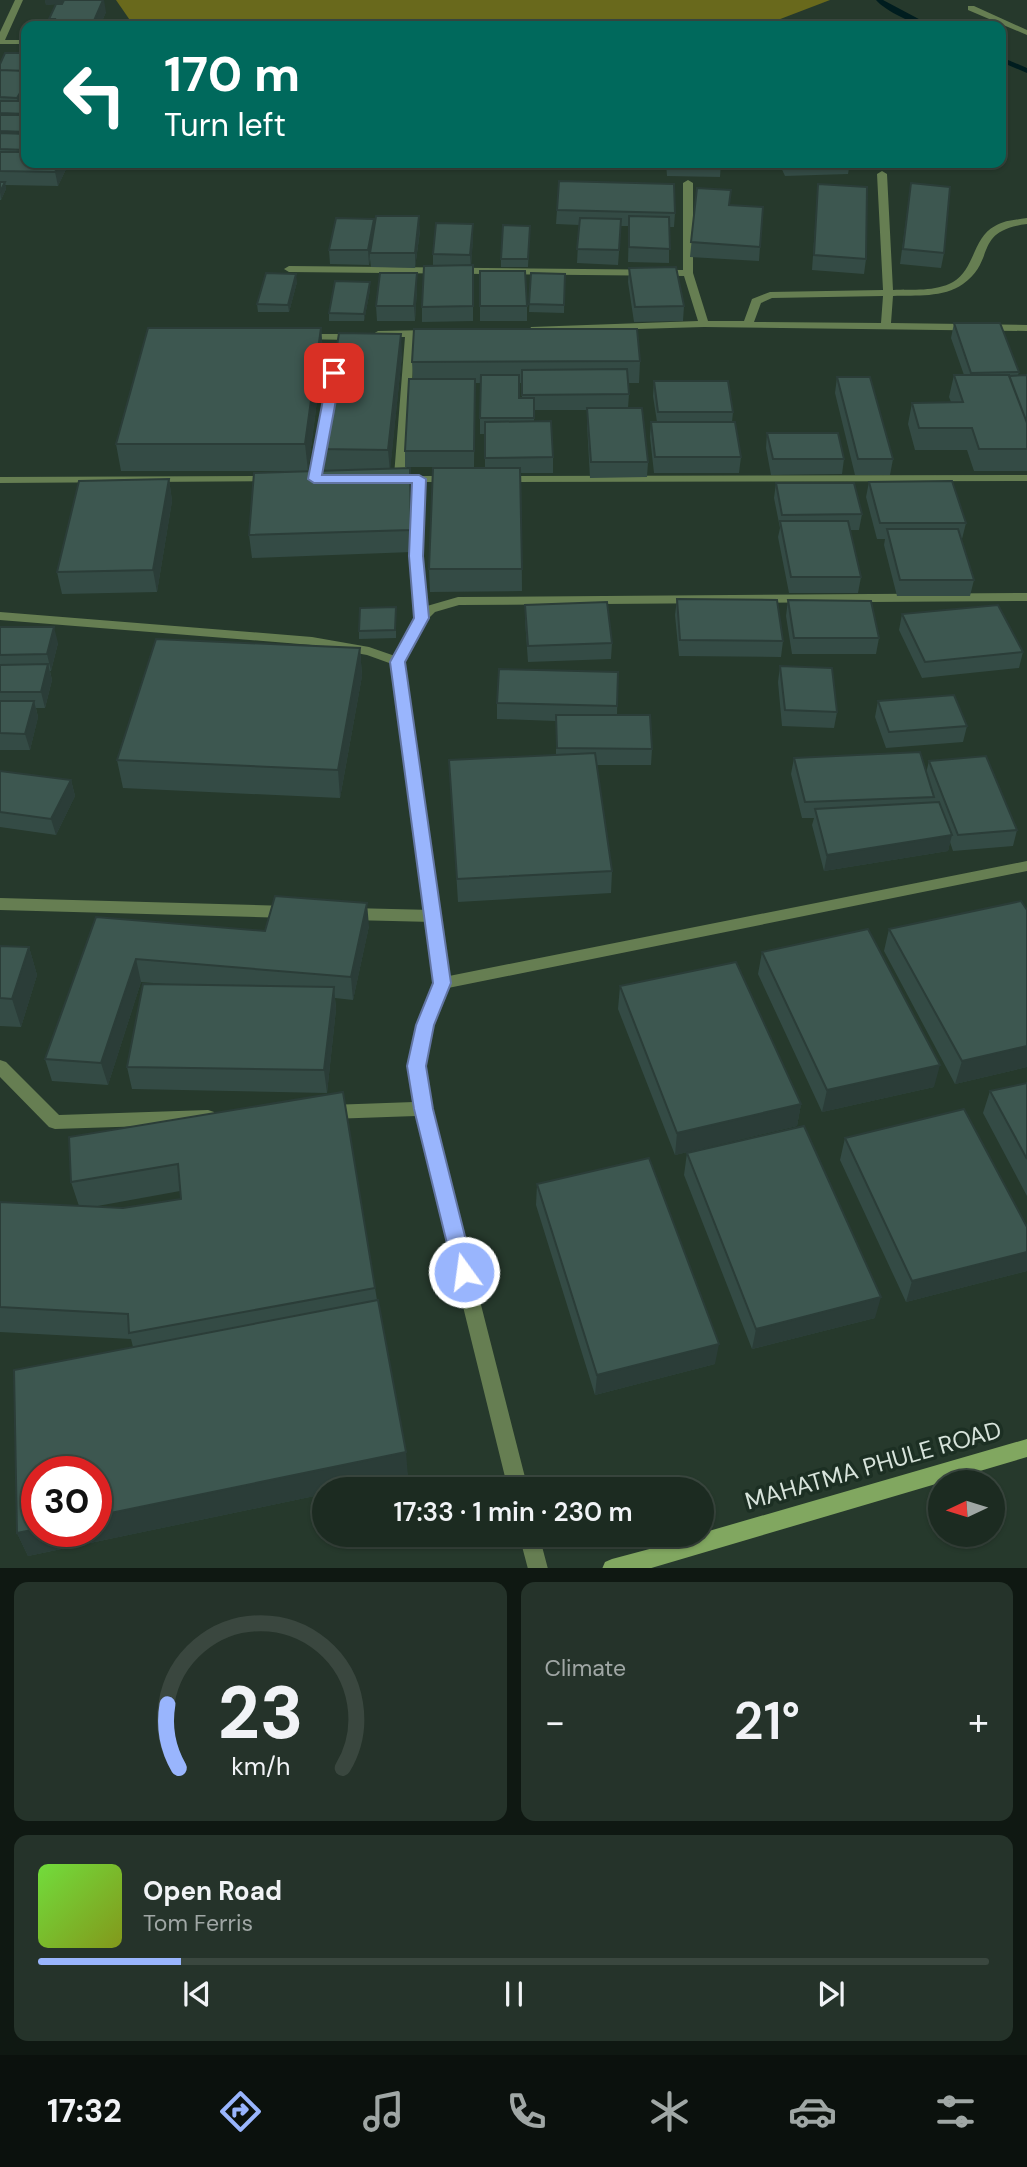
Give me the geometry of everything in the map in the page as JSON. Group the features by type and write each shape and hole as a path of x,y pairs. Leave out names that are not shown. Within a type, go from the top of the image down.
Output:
{"street":[{"path":"19,0 5,20 0,42 21,42"},
{"path":"971,8 1000,21"},
{"path":"1006,24 1027,33"},
{"path":"882,174 888,292 886,327"},
{"path":"688,183 688,275 704,324"},
{"path":"748,325 756,301 770,295 932,292 953,286 965,277 991,231 1003,223 1027,220"},
{"path":"289,269 688,275"},
{"path":"518,330 704,324 1027,328"},
{"path":"286,337 350,337 437,332"},
{"path":"400,479 410,333"},
{"path":"339,347 350,337"},
{"path":"301,479 321,479 334,373"},
{"path":"488,479 1027,478"},
{"path":"0,480 287,479"},
{"path":"376,479 460,479"},
{"path":"419,479 416,556 422,618"},
{"path":"515,1477 423,1109 416,1066 425,1025 442,983 398,662 422,618 431,609 458,601 1027,597"},
{"path":"0,616 312,641 369,651 398,662"},
{"path":"442,983 1027,866"},
{"path":"0,904 307,912"},
{"path":"335,913 433,916"},
{"path":"0,1067 55,1122 218,1116"},
{"path":"314,1113 423,1109"},
{"name":"MAHATMA PHULE ROAD","path":"615,1568 1027,1448"},
{"path":"532,1547 538,1568"}],"shaded area":[{"path":"116,0 830,0 775,21 131,21"}],"building":[{"path":"64,0 103,0 94,21 49,19 56,4 62,4"},
{"path":"5,53 21,53 21,71 0,70"},
{"path":"0,70 21,71 21,91 17,98 0,97"},
{"path":"0,101 21,101 21,114 0,113"},
{"path":"0,115 21,115 21,132 0,131"},
{"path":"0,133 21,134 21,150 0,149"},
{"path":"0,152 21,152 21,168 57,168 55,172 0,171"},
{"path":"559,181 674,184 675,213 557,210"},
{"path":"911,183 950,187 944,253 903,249"},
{"path":"818,184 867,187 866,259 814,255"},
{"path":"697,188 731,190 729,205 763,207 760,247 691,242"},
{"path":"376,216 419,216 415,253 370,253"},
{"path":"629,216 669,217 670,249 629,247"},
{"path":"336,218 374,219 368,250 329,250"},
{"path":"580,218 621,219 619,250 577,249"},
{"path":"436,223 473,224 470,255 433,254"},
{"path":"503,225 530,226 528,259 501,259"},
{"path":"473,265 473,306 422,307 424,266"},
{"path":"676,267 684,306 635,307 629,268"},
{"path":"480,271 525,271 527,306 480,306"},
{"path":"266,273 296,274 288,305 257,304"},
{"path":"380,273 417,273 414,306 376,306"},
{"path":"531,273 565,274 564,305 529,304"},
{"path":"335,281 370,282 364,314 329,313"},
{"path":"954,323 1000,323 1019,372 971,373"},
{"path":"148,328 321,328 305,444 116,444"},
{"path":"414,329 637,329 640,361 412,362"},
{"path":"339,333 401,334 388,450 321,449"},
{"path":"627,369 629,394 522,395 522,370"},
{"path":"481,375 519,375 519,398 534,398 534,418 480,418"},
{"path":"954,375 1009,375 1027,423 1027,449 979,449 972,428 919,428 912,403 963,402"},
{"path":"1027,375 1027,423 1009,376"},
{"path":"837,377 870,377 893,459 858,459"},
{"path":"409,379 475,379 474,451 405,451"},
{"path":"654,381 728,381 733,412 658,412"},
{"path":"587,408 642,408 648,462 591,462"},
{"path":"551,421 553,457 485,458 485,422"},
{"path":"651,422 735,422 741,457 655,457"},
{"path":"767,433 838,433 844,459 773,459"},
{"path":"410,468 411,530 249,535 254,473"},
{"path":"433,468 520,468 522,569 429,569"},
{"path":"169,479 153,570 57,572 79,481"},
{"path":"952,481 966,523 880,523 869,482"},
{"path":"776,483 854,483 862,514 782,515"},
{"path":"780,521 848,521 861,577 791,577"},
{"path":"887,529 958,529 974,580 900,580"},
{"path":"677,599 777,600 783,641 680,640"},
{"path":"788,600 871,601 879,638 794,638"},
{"path":"607,602 612,643 528,646 525,605"},
{"path":"998,605 1023,652 925,662 902,614"},
{"path":"396,607 395,630 359,631 360,608"},
{"path":"0,627 54,627 47,654 0,655"},
{"path":"156,639 360,648 338,770 117,760"},
{"path":"48,664 41,692 0,692 0,665"},
{"path":"780,666 832,668 837,712 785,710"},
{"path":"499,669 618,672 617,706 497,703"},
{"path":"954,695 967,726 889,732 878,701"},
{"path":"0,701 34,701 25,734 0,733"},
{"path":"556,715 650,715 652,749 557,748"},
{"path":"920,752 934,797 805,802 794,758"},
{"path":"595,753 612,871 457,879 449,760"},
{"path":"986,756 1017,830 958,835 929,761"},
{"path":"0,771 71,780 51,819 0,812"},
{"path":"939,802 952,835 827,855 815,809"},
{"path":"275,896 367,903 351,977 136,959 101,1063 45,1059 96,917 265,931"},
{"path":"1021,901 1027,910 1027,1046 962,1061 889,929"},
{"path":"868,929 940,1065 827,1090 762,952"},
{"path":"0,946 29,947 12,999 0,998"},
{"path":"736,962 801,1104 677,1133 620,986"},
{"path":"143,984 334,987 324,1070 127,1067"},
{"path":"1027,1083 1027,1159 990,1091"},
{"path":"343,1092 375,1288 129,1333 128,1314 0,1307 0,1202 123,1208 181,1199 178,1164 71,1182 69,1137"},
{"path":"964,1109 1027,1227 1027,1252 912,1281 845,1138"},
{"path":"804,1126 881,1297 756,1329 687,1153"},
{"path":"649,1158 719,1344 597,1375 537,1184"},
{"path":"378,1300 406,1452 112,1513 112,1456 21,1456 21,1532 17,1533 14,1370"}],"waterway":[{"path":"879,0 918,21"},
{"path":"1006,61 1027,71"}],"route":[{"path":"334,373 314,479 419,479 416,556 422,618 416,624 398,662 442,983 425,1025 416,1066 423,1109 464,1272"}]}
